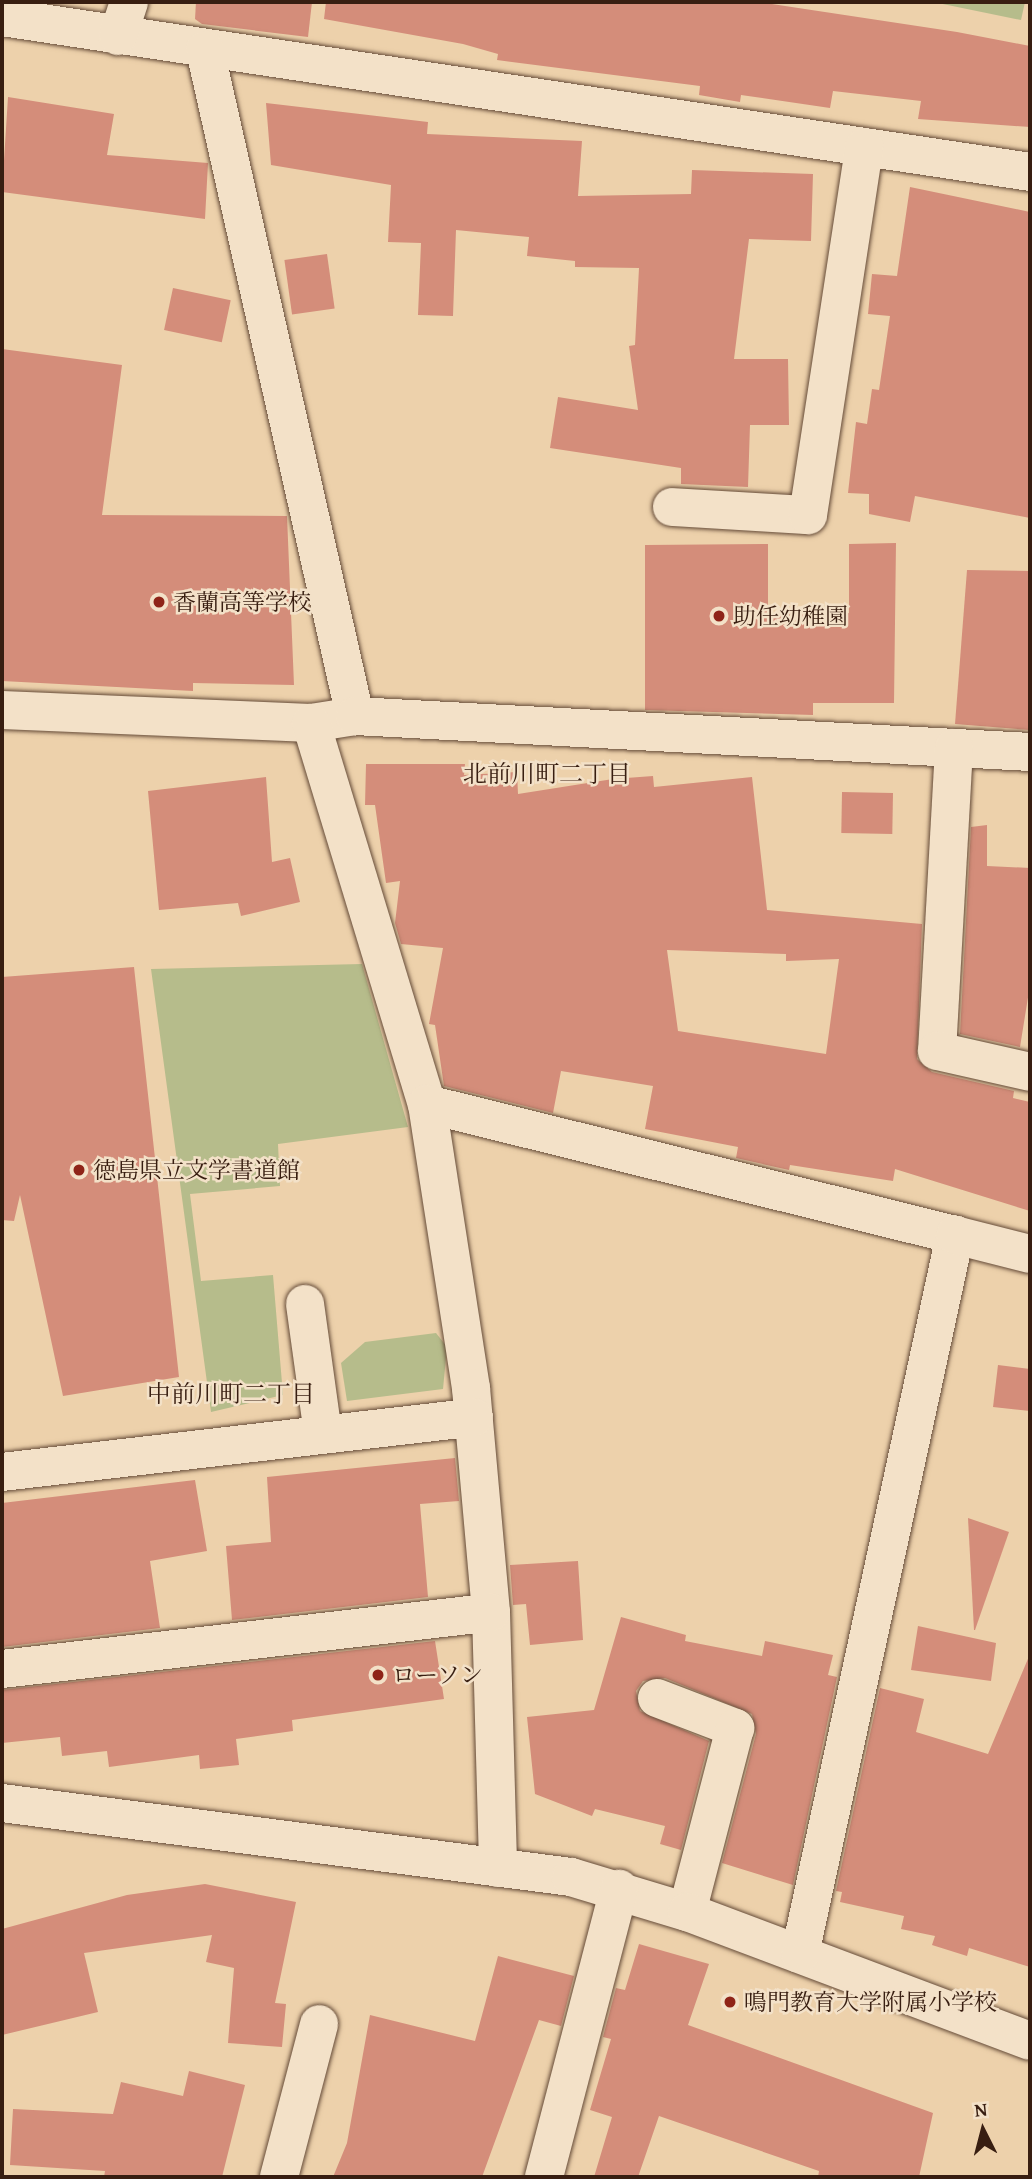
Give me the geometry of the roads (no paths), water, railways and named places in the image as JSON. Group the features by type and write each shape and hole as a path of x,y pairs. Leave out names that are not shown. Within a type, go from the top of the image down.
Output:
{"street":[{"path":"2,17 124,19 205,50 1030,172"},
{"path":"205,50 355,716"},
{"path":"672,507 808,516 864,147"},
{"path":"2,710 310,723 355,716 1030,752"},
{"path":"310,723 427,1104 474,1417 491,1612 498,1868"},
{"path":"954,748 937,1051 1030,1072"},
{"path":"427,1104 1030,1254"},
{"path":"800,1954 955,1236"},
{"path":"305,1304 323,1433"},
{"path":"2,1472 474,1417"},
{"path":"2,1669 491,1612"},
{"path":"657,1698 735,1728 687,1912"},
{"path":"2,1803 498,1868 619,1889 1030,2041"},
{"path":"544,2177 619,1889"},
{"path":"279,2177 319,2024"}],"place":[{"name":"香蘭高等学校","path":"159,602"},
{"name":"助任幼稚園","path":"719,616"},
{"name":"徳島県立文学書道館","path":"79,1170"},
{"name":"ローソン","path":"378,1675"},
{"name":"鳴門教育大学附属小学校","path":"730,2002"}],"district":[{"name":"北前川町二丁目","path":"547,774"},
{"name":"中前川町二丁目","path":"231,1394"}]}
